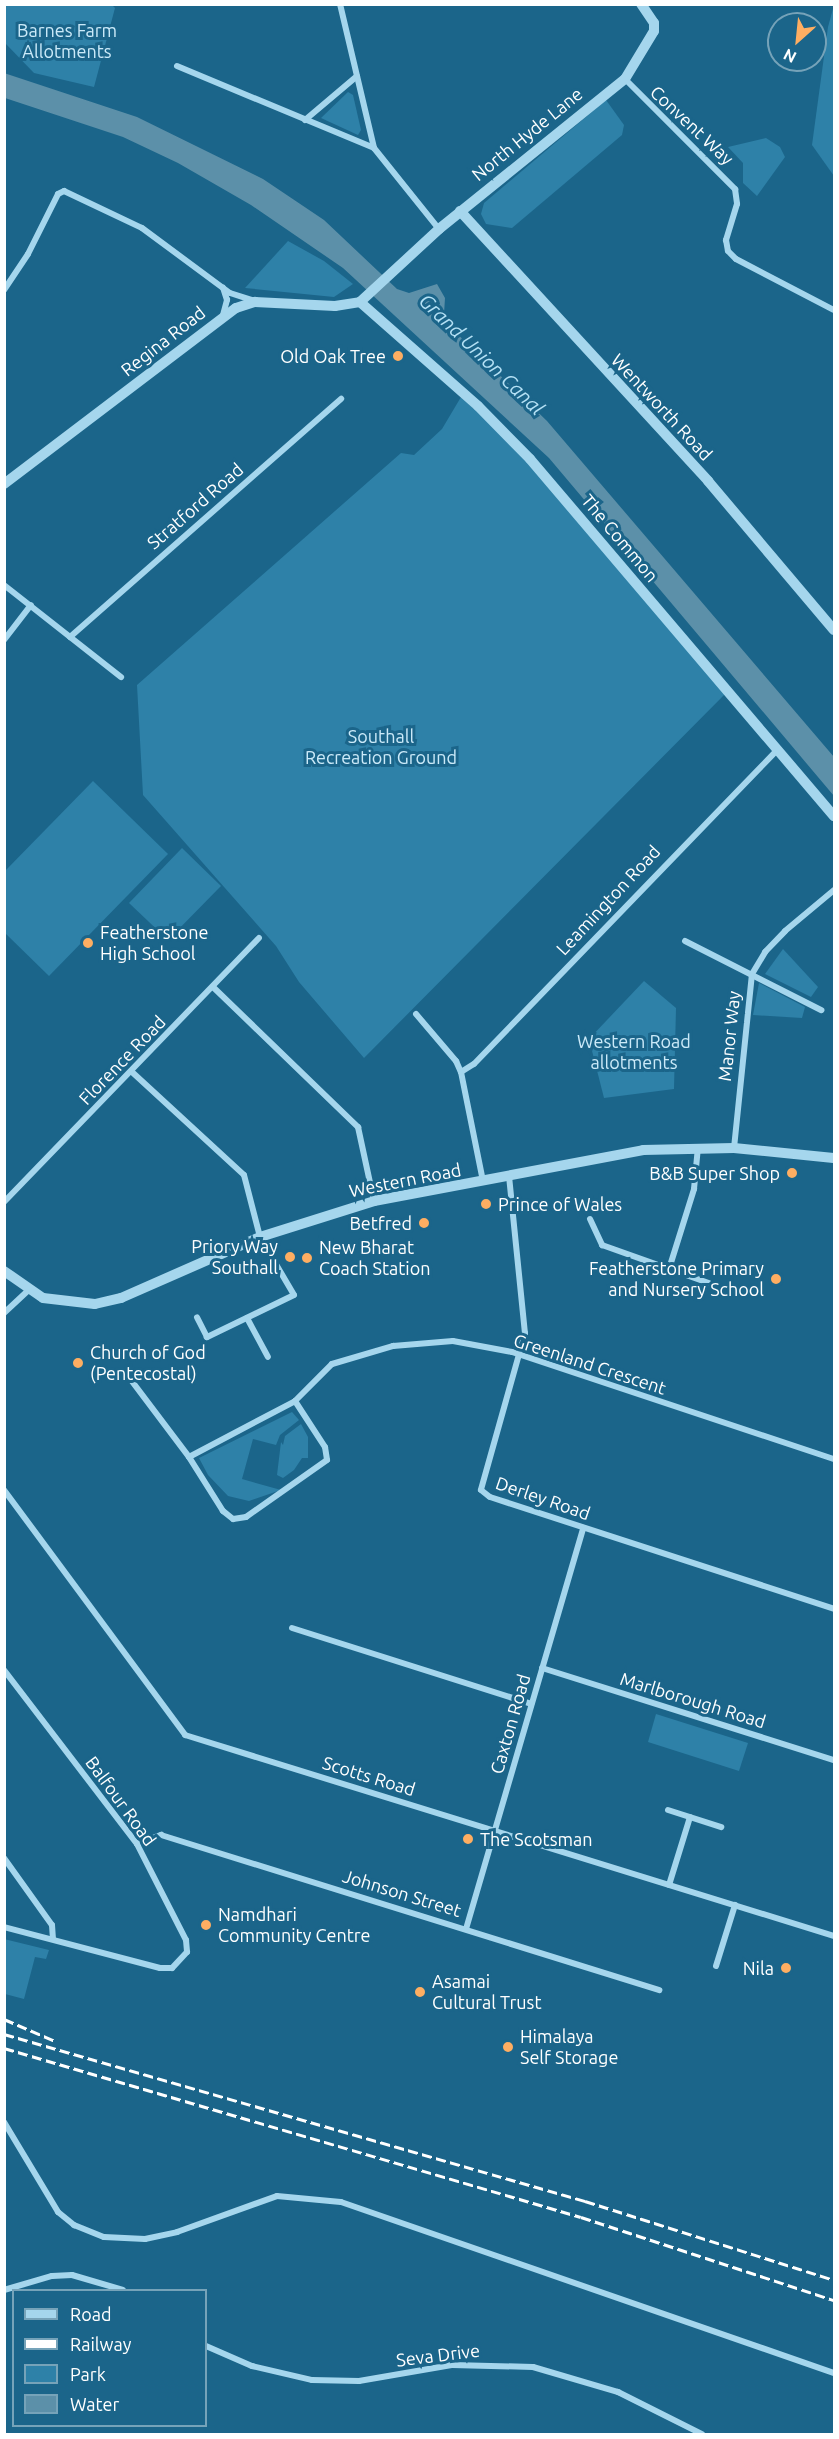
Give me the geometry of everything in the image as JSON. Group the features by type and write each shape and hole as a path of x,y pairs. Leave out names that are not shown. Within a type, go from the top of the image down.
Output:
{"street":[{"path":"340,4 374,148 439,229"},
{"name":"North Hyde Lane","path":"363,299 386,274 460,211 625,79 654,31 654,23 641,4"},
{"path":"177,66 374,148"},
{"path":"306,120 357,76"},
{"name":"Convent Way","path":"625,79 735,189 737,204 726,240 728,251 736,259 834,310"},
{"path":"4,290 60,192 142,228 222,287 255,302"},
{"name":"Wentworth Road","path":"460,211 708,481 834,630"},
{"path":"218,320 227,305 222,287"},
{"name":"Regina Road","path":"4,484 218,320 255,302 335,306 363,299"},
{"name":"The Common","path":"363,299 478,406 530,459 834,816"},
{"name":"Stratford Road","path":"70,637 341,399"},
{"path":"4,585 121,678"},
{"path":"4,640 31,605"},
{"name":"Leamington Road","path":"461,1072 474,1064 778,749"},
{"name":"Manor Way","path":"734,1148 752,975 765,952 785,931 834,891"},
{"name":"Florence Road","path":"4,1202 259,938"},
{"path":"685,941 821,1010"},
{"path":"213,987 358,1127 374,1201"},
{"path":"416,1014 456,1061 461,1072 483,1182"},
{"path":"132,1072 244,1174 260,1237 294,1295 207,1337 196,1317"},
{"path":"669,1269 694,1189 698,1148"},
{"name":"Western Road","path":"4,1271 28,1291 43,1298 70,1303 95,1304 121,1298 260,1237 374,1201 643,1150 734,1148 834,1158"},
{"name":"Derley Road","path":"510,1176 524,1300 525,1333 481,1490 490,1497 834,1609"},
{"path":"590,1219 602,1245 710,1283"},
{"path":"4,1313 28,1291"},
{"path":"248,1318 268,1357"},
{"name":"Greenland Crescent","path":"295,1401 332,1364 393,1346 453,1341 519,1356 834,1459"},
{"path":"130,1380 189,1457 223,1511 233,1519 246,1517 327,1460 326,1447 295,1401 189,1457"},
{"name":"Scotts Road","path":"4,1490 185,1735 834,1936"},
{"name":"Caxton Road","path":"466,1929 583,1528"},
{"path":"292,1628 531,1704"},
{"name":"Marlborough Road","path":"542,1668 834,1760"},
{"name":"Balfour Road","path":"4,1670 137,1844 186,1940 187,1952 172,1968 159,1968 52,1939"},
{"path":"668,1810 721,1827"},
{"path":"669,1884 690,1817"},
{"name":"Johnson Street","path":"137,1844 161,1835 659,1990"},
{"path":"4,1858 52,1925 52,1939 4,1927"},
{"path":"716,1966 735,1905"},
{"path":"4,2122 64,2219 104,2237 145,2239 177,2232 277,2196 341,2202 834,2373"},
{"path":"4,2290 52,2276 72,2275 120,2289"},
{"name":"Seva Drive","path":"207,2346 262,2369 312,2380 359,2381 452,2365 533,2367 618,2392 702,2434"}],"green space":[{"name":"Barnes Farm Allotments","path":"111,4 115,8 94,87 34,73 5,43 5,5"},
{"path":"834,5 834,176 812,145 822,72 827,72 828,27"},
{"path":"348,92 353,95 361,130 358,135 321,118"},
{"path":"606,100 624,125 622,135 512,228 486,224 481,214 484,203"},
{"path":"766,138 780,147 785,157 757,196 743,183 743,163 728,147"},
{"path":"288,241 324,261 353,284 334,297 245,288"},
{"name":"Southall Recreation Ground","path":"461,397 528,459 728,691 364,1058 299,982 276,946 143,795 137,685 401,453 414,455 442,429"},
{"path":"93,781 168,854 49,976 5,933 5,871"},
{"path":"182,848 221,886 168,940 129,903"},
{"path":"783,949 818,987 811,997 765,974"},
{"name":"Western Road allotments","path":"644,981 676,1008 674,1089 604,1098 589,1039"},
{"path":"759,983 805,1007 802,1018 753,1015"},
{"path":"292,1412 299,1420 280,1435 276,1445 253,1439 242,1479 281,1490 249,1501 228,1496 208,1475 199,1458"},
{"path":"301,1424 308,1437 308,1458 302,1458 294,1470 283,1478 277,1475 281,1442 283,1445 285,1436"},
{"path":"656,1714 748,1743 739,1771 648,1742"},
{"path":"4,1939 49,1950 46,1959 35,1957 24,1999 5,1994"}],"water":[{"path":"4,73 137,117 263,179 324,220 397,289 409,293 437,284 445,298 444,314 448,325 547,421 834,757 834,796 549,458 343,268 251,205 178,163 123,137 5,98"}],"railway":[{"path":"4,2019 55,2041"},
{"path":"4,2034 585,2201 834,2280"},
{"path":"4,2048 581,2217 834,2300"}],"place":[{"name":"Old Oak Tree","path":"398,356"},
{"name":"Featherstone High School","path":"88,943"},
{"name":"B&B Super Shop","path":"792,1173"},
{"name":"Prince of Wales","path":"486,1204"},
{"name":"Betfred","path":"424,1223"},
{"name":"Priory Way Southall","path":"290,1257"},
{"name":"New Bharat Coach Station","path":"307,1258"},
{"name":"Featherstone Primary and Nursery School","path":"776,1279"},
{"name":"Church of God (Pentecostal)","path":"78,1363"},
{"name":"The Scotsman","path":"468,1839"},
{"name":"Namdhari Community Centre","path":"206,1925"},
{"name":"Nila","path":"786,1968"},
{"name":"Asamai Cultural Trust","path":"420,1992"},
{"name":"Himalaya Self Storage","path":"508,2047"}],"water label":[{"name":"Grand Union Canal","path":"482,354"}]}
